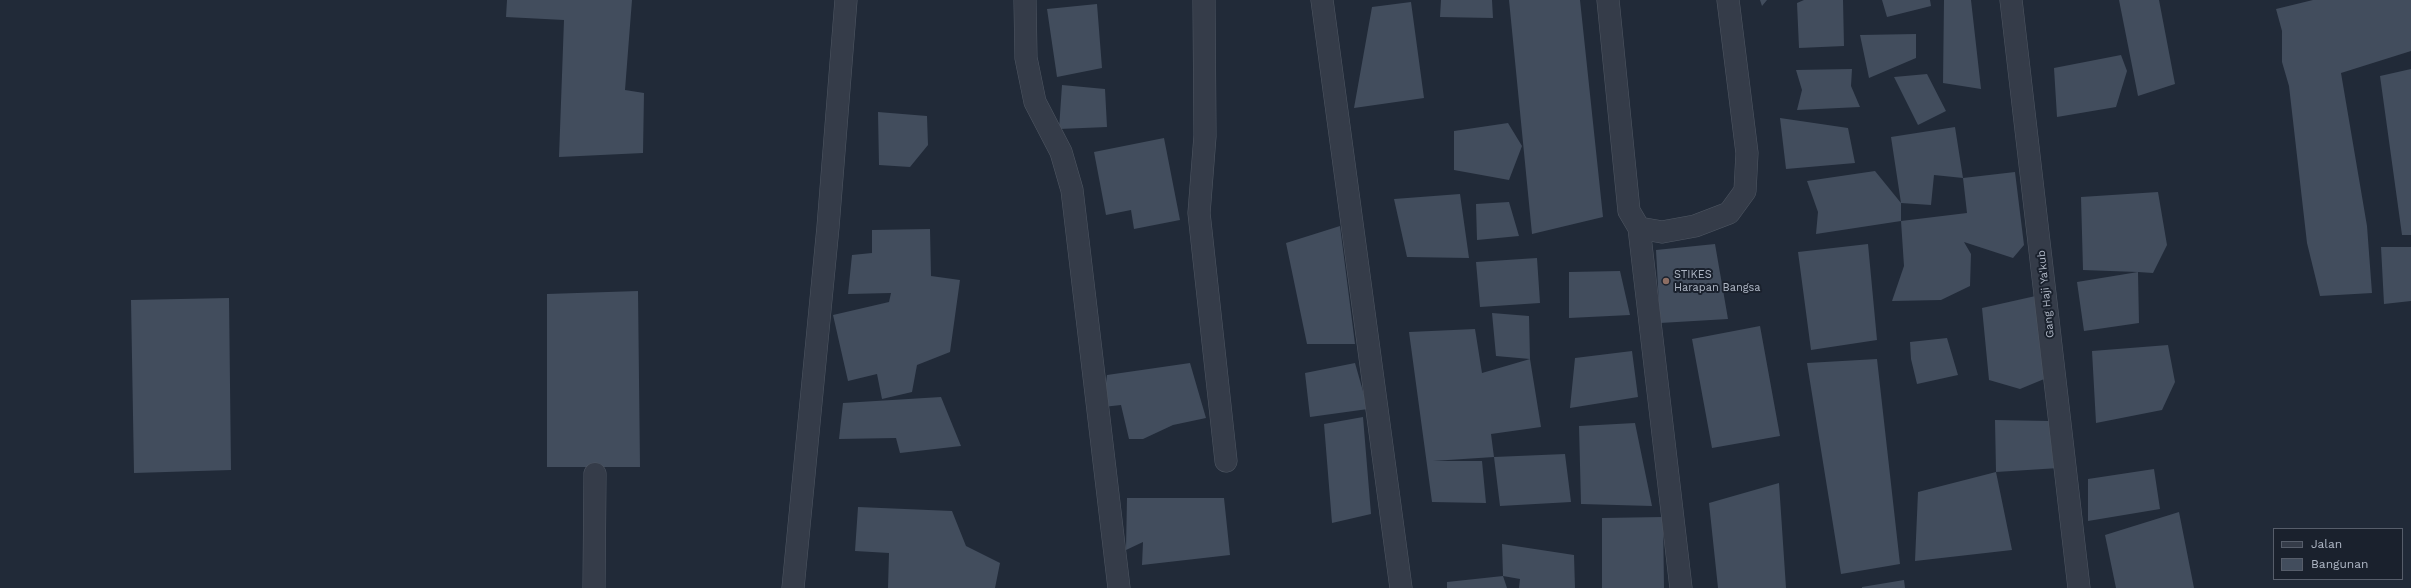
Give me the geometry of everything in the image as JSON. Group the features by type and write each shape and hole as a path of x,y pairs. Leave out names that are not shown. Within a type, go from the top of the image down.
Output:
{"street":[{"path":"793,588 827,235 846,0"},
{"path":"1025,0 1026,58 1035,102 1060,152 1072,190 1119,588"},
{"path":"1204,0 1205,136 1199,213 1226,461"},
{"path":"1322,0 1401,588"},
{"path":"1608,0 1629,211 1639,228 1680,588"},
{"path":"1639,228 1662,232 1696,226 1729,213 1745,191 1747,153 1728,0"},
{"name":"Gang Haji Ya'kub","path":"2011,0 2079,588"},
{"path":"594,588 595,474"}],"building":[{"path":"507,0 632,0 625,90 644,93 643,153 559,157 564,20 506,17"},
{"path":"1441,0 1492,0 1493,18 1440,17"},
{"path":"1509,0 1580,0 1603,217 1532,234"},
{"path":"1760,0 1767,0 1762,6"},
{"path":"1804,0 1843,0 1844,46 1799,48 1797,3"},
{"path":"1882,0 1930,0 1931,6 1887,17"},
{"path":"1944,0 1971,0 1981,89 1943,83"},
{"path":"2119,0 2159,0 2175,84 2138,96"},
{"path":"2313,0 2411,0 2411,51 2341,73 2367,226 2372,293 2320,296 2307,243 2289,86 2282,62 2282,31 2276,9"},
{"path":"1411,2 1424,98 1354,108 1372,7"},
{"path":"1097,4 1102,68 1057,77 1047,9"},
{"path":"1916,34 1916,58 1869,78 1860,35"},
{"path":"2121,55 2127,71 2116,107 2057,117 2054,68"},
{"path":"1852,69 1851,86 1860,107 1797,110 1802,90 1796,70"},
{"path":"2411,69 2411,235 2402,235 2380,76"},
{"path":"1927,74 1946,111 1918,125 1894,77"},
{"path":"1062,85 1105,89 1107,127 1059,129"},
{"path":"878,112 927,116 928,145 910,167 879,165"},
{"path":"1780,118 1848,128 1855,163 1786,169"},
{"path":"1508,123 1522,146 1509,180 1454,170 1454,131"},
{"path":"1955,127 1963,178 1934,175 1931,205 1901,203 1891,137"},
{"path":"1164,138 1180,220 1134,229 1131,210 1106,215 1094,152"},
{"path":"1875,171 1901,203 1901,221 1816,234 1818,212 1807,181"},
{"path":"2015,172 2024,245 2013,258 1964,242 1971,254 1970,286 1941,300 1892,301 1904,266 1901,221 1967,213 1963,178"},
{"path":"2158,192 2167,245 2153,273 2083,270 2081,197"},
{"path":"1460,194 1469,258 1407,257 1394,199"},
{"path":"1509,202 1519,236 1477,240 1476,204"},
{"path":"1340,226 1355,344 1307,344 1286,243"},
{"path":"930,229 931,276 960,280 950,352 917,365 912,392 882,399 877,374 848,381 833,315 889,302 891,293 848,294 852,255 872,253 872,230"},
{"path":"1715,244 1728,319 1660,323 1656,250"},
{"path":"1868,244 1877,340 1811,350 1798,252"},
{"path":"2381,247 2411,247 2411,301 2384,304"},
{"path":"1537,258 1540,303 1480,307 1476,262"},
{"path":"1620,271 1630,315 1569,318 1569,272"},
{"path":"2138,272 2139,323 2084,331 2077,282"},
{"path":"638,291 640,467 547,467 547,294"},
{"path":"2040,295 2049,377 2020,389 1989,380 1982,308"},
{"path":"229,298 231,470 134,473 131,300"},
{"path":"1492,313 1529,316 1530,359 1496,356"},
{"path":"1760,326 1780,436 1712,448 1692,339"},
{"path":"1475,329 1482,373 1530,359 1541,427 1491,434 1494,457 1433,461 1482,461 1486,503 1432,502 1409,332"},
{"path":"1947,338 1958,375 1917,384 1911,359 1910,342"},
{"path":"2168,345 2175,382 2162,410 2096,423 2092,351"},
{"path":"1632,351 1638,397 1570,408 1575,358"},
{"path":"1877,359 1900,564 1841,574 1807,363"},
{"path":"1190,363 1206,418 1173,425 1143,439 1129,439 1121,405 1103,407 1107,375"},
{"path":"1355,363 1368,409 1310,417 1305,373"},
{"path":"941,397 961,446 900,453 896,438 839,439 843,403"},
{"path":"1363,417 1371,514 1332,523 1324,424"},
{"path":"1995,420 2050,421 2059,468 1996,472"},
{"path":"1635,423 1652,506 1581,504 1579,426"},
{"path":"1565,454 1571,502 1500,506 1494,457"},
{"path":"2154,469 2160,509 2088,521 2088,479"},
{"path":"1996,472 2012,550 1915,561 1918,492"},
{"path":"1779,483 1786,588 1718,588 1709,503"},
{"path":"1127,498 1224,498 1230,555 1142,565 1143,542 1126,550"},
{"path":"858,507 952,511 966,546 1000,563 995,588 888,588 889,553 855,551"},
{"path":"2179,512 2194,588 2116,588 2105,535"},
{"path":"1663,517 1664,588 1602,588 1602,518"},
{"path":"1502,544 1574,555 1575,588 1519,588 1520,579 1503,576"},
{"path":"1503,576 1507,588 1447,588 1447,582"},
{"path":"1904,580 1905,588 1862,588 1862,587"}],"place":[{"name":"STIKES Harapan Bangsa","path":"1666,281"}]}
